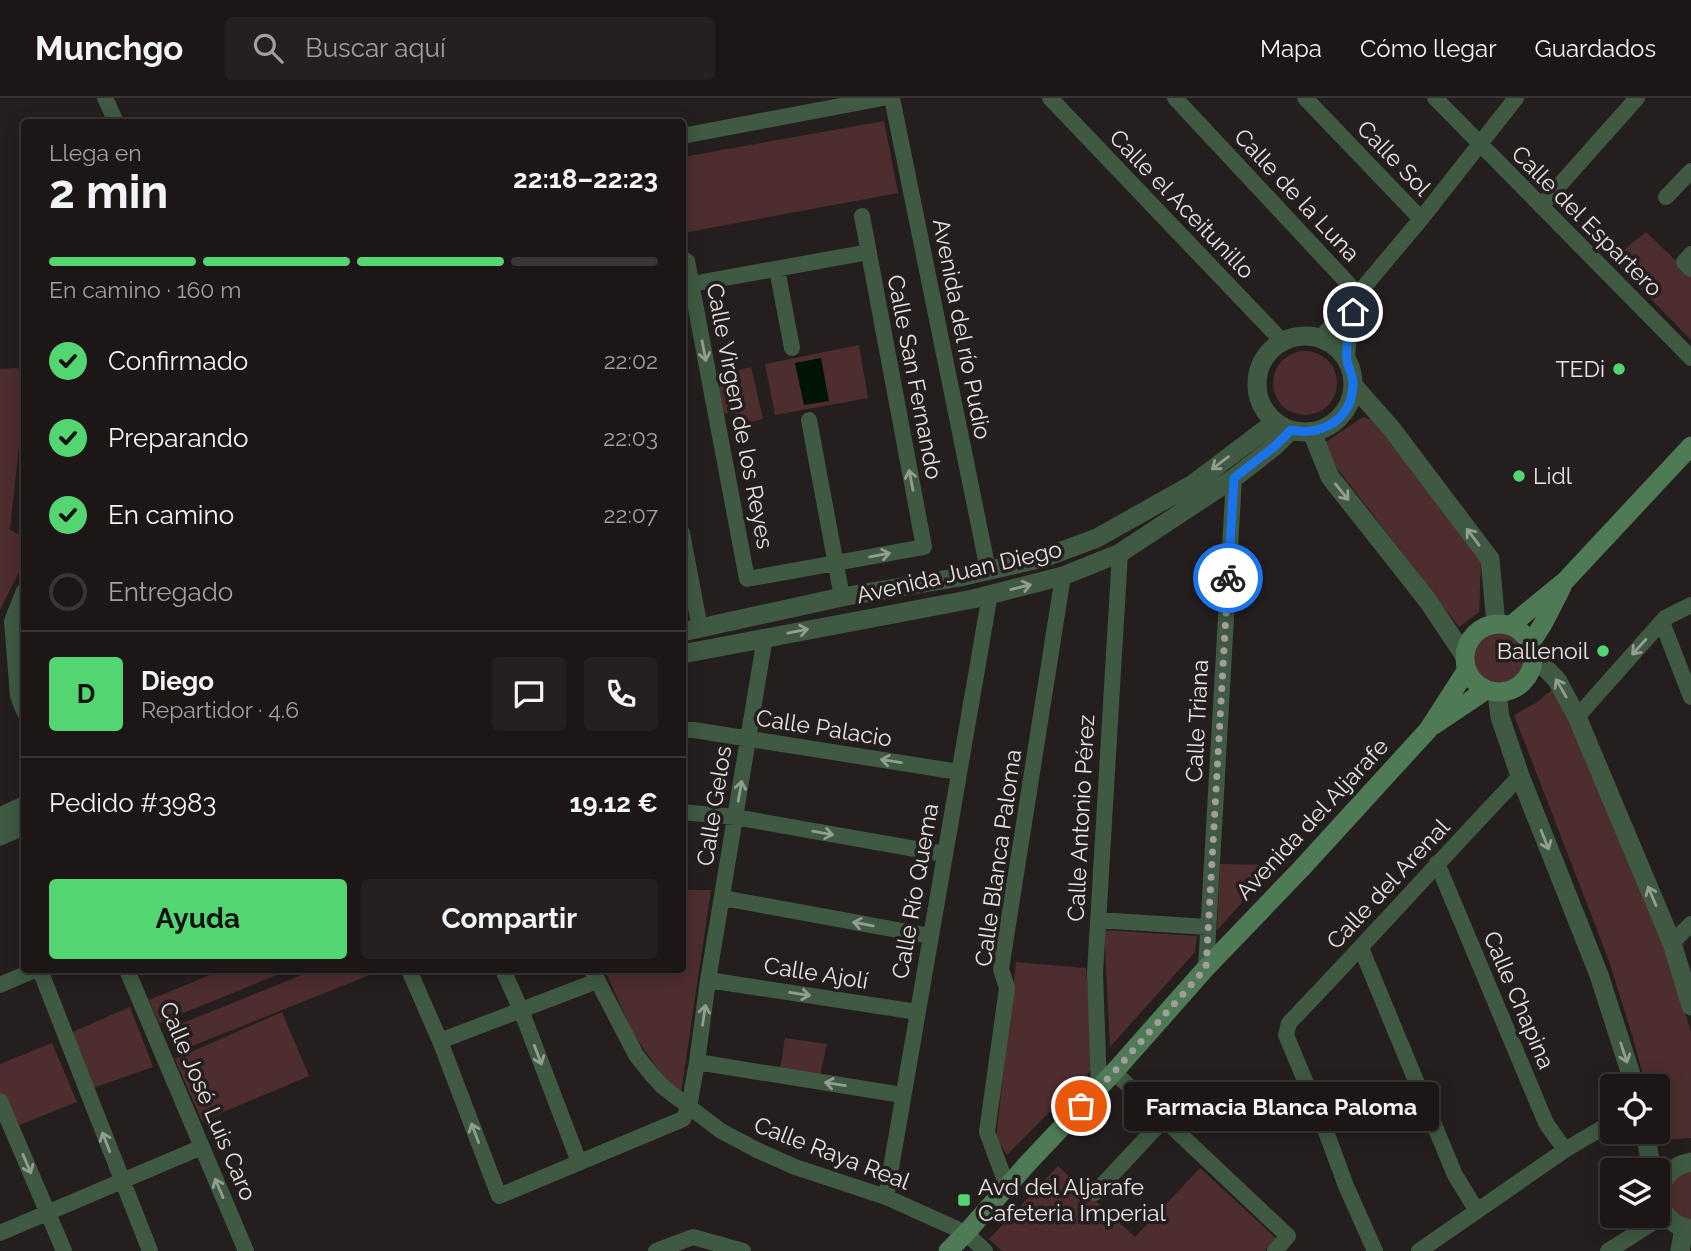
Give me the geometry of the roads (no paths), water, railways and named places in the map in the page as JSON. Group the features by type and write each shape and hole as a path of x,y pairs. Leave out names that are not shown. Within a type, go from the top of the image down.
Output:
{"main road":[{"path":"1566,580 1532,649 1532,667 1528,678 1508,691 1491,692 1477,686 1465,663 1466,645 1472,637 1479,630 1503,625 1566,580 1691,446"},
{"path":"1503,625 1518,630 1532,649"},
{"name":"Avenida del Aljarafe","path":"948,1251 967,1242 1007,1186 1428,730 1465,663"},
{"name":"Avenida del Aljarafe","path":"1428,730 1491,692"}],"street":[{"path":"105,98 115,119"},
{"path":"686,135 883,98"},
{"name":"Avenida del río Pudio","path":"892,98 988,570"},
{"name":"Calle el Aceitunillo","path":"1050,98 1282,341"},
{"name":"Calle de la Luna","path":"1175,98 1357,293"},
{"name":"Calle Sol","path":"1305,98 1421,219"},
{"name":"Calle del Espartero","path":"1435,98 1691,358"},
{"path":"1321,338 1421,219 1516,98"},
{"path":"1541,206 1637,98"},
{"path":"1666,197 1691,171"},
{"name":"Calle San Fernando","path":"836,563 924,547 862,216"},
{"path":"692,284 869,252"},
{"path":"1691,254 1684,262 1691,269"},
{"name":"Calle Virgen de los Reyes","path":"687,261 747,579 836,563"},
{"path":"778,269 792,348"},
{"path":"1347,360 1349,331 1357,293"},
{"path":"1308,335 1321,338 1331,343 1347,360 1352,372 1351,398 1336,421 1325,428 1312,432 1283,426 1264,410 1258,396 1256,380 1260,364 1269,351 1282,341 1308,335"},
{"path":"1353,385 1391,428 1490,559 1503,625"},
{"path":"809,420 842,597"},
{"name":"Avenida Juan Diego","path":"691,630 1043,558 1097,538 1193,484 1283,426"},
{"name":"Avenida Juan Diego","path":"686,652 990,594 1063,576 1120,553 1234,478 1275,446 1283,426"},
{"path":"1312,432 1330,477 1428,601 1465,663"},
{"name":"Calle Triana","path":"1206,968 1234,478"},
{"name":"Calle Antonio Pérez","path":"1099,1087 1095,973 1120,553"},
{"path":"686,576 691,630"},
{"name":"Calle Blanca Paloma","path":"1007,1186 987,1132 1007,988 1001,969 1063,576"},
{"name":"Calle Río Quema","path":"886,1196 990,594"},
{"path":"21,598 12,621 20,674 18,696 21,704"},
{"path":"1577,717 1665,618 1691,605"},
{"path":"1662,622 1691,697"},
{"name":"Calle Gelos","path":"690,1107 708,980 765,638"},
{"path":"1532,649 1557,680 1577,717 1672,943 1691,1006"},
{"path":"1491,692 1520,776 1599,975 1631,1074"},
{"name":"Calle Palacio","path":"686,730 959,772"},
{"name":"Calle del Arenal","path":"1375,1251 1286,1035 1289,1023 1520,776"},
{"path":"0,817 21,807"},
{"path":"686,813 735,817 944,855"},
{"path":"0,836 21,826"},
{"name":"Calle Chapina","path":"1437,863 1546,1123 1565,1150"},
{"path":"723,898 930,936"},
{"path":"1098,920 1208,927"},
{"path":"1672,943 1691,924"},
{"path":"1362,948 1455,1175 1477,1211"},
{"path":"0,985 30,973"},
{"path":"38,973 150,1251"},
{"name":"Calle José Luis Caro","path":"128,973 246,1251"},
{"path":"410,973 440,1041 499,1196 684,1119 690,1107"},
{"path":"504,973 579,1162"},
{"path":"440,1041 521,1010 595,975"},
{"name":"Calle Raya Real","path":"595,975 636,1055 663,1087 720,1132 795,1167 886,1196 985,1251"},
{"name":"Calle Ajolí","path":"708,980 917,1012"},
{"path":"697,1062 902,1095"},
{"path":"1114,1072 1288,1236 1275,1251"},
{"path":"0,1101 64,1251"},
{"path":"1095,1193 1164,1119"},
{"path":"1419,1251 1565,1150 1600,1129"},
{"path":"0,1233 202,1147"},
{"path":"1670,1171 1682,1163 1691,1162"},
{"path":"1670,1220 1687,1229 1680,1251"},
{"path":"1608,1251 1644,1228"},
{"path":"656,1251 693,1237 743,1251"}],"place":[{"name":"TEDi","path":"1619,369"},
{"name":"Lidl","path":"1519,476"},
{"name":"Ballenoil","path":"1603,651"},
{"name":"Farmacia Blanca Paloma","path":"1081,1106"},
{"name":"Avd del Aljarafe Cafeteria Imperial","path":"964,1200"}]}
